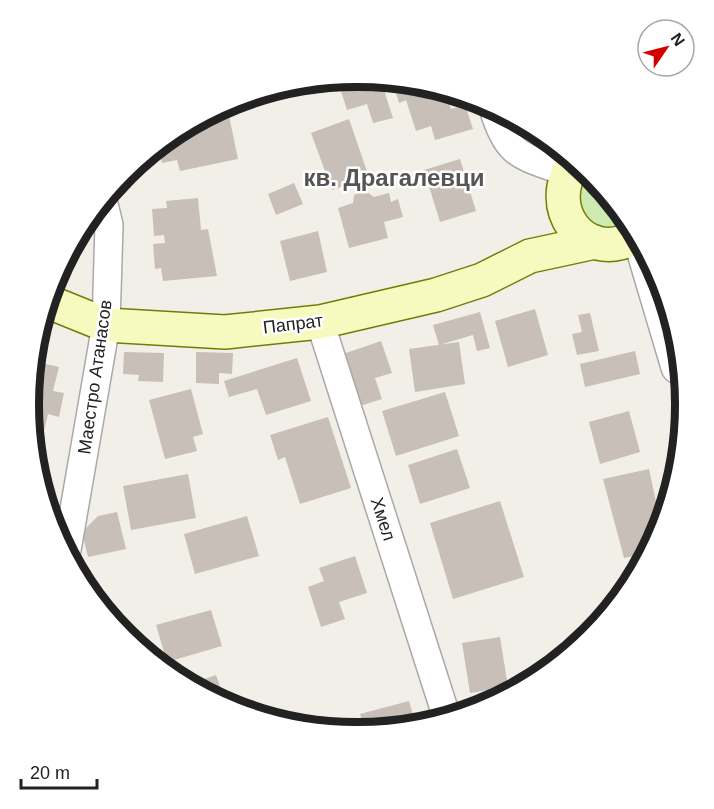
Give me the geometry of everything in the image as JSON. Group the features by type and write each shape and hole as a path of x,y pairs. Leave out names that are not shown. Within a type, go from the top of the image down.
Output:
{"main road":[{"path":"571,169 562,196 563,208 575,229 595,242"},
{"path":"530,256 563,208"},
{"name":"Папрат","path":"55,305 106,325 225,332 320,322 463,287 530,256 595,242 610,245 628,240"}],"street":[{"path":"497,118 503,136 515,152 569,167"},
{"name":"Маестро Атанасов","path":"68,536 106,325 109,225 106,210"},
{"name":"Хмел","path":"320,322 445,710"}],"green space":[{"path":"580,178 623,231 616,233 583,222 575,187"}],"building":[{"path":"340,87 383,87 393,118 373,123 367,104 347,110"},
{"path":"395,89 448,100 451,109 464,105 473,129 435,140 431,126 416,131 406,100 399,103"},
{"path":"229,114 238,159 180,171 177,160 162,163 160,154 163,152 198,129"},
{"path":"349,119 369,177 332,190 311,133"},
{"path":"460,159 476,211 440,222 424,170"},
{"path":"294,183 303,204 276,215 268,194"},
{"path":"364,190 374,197 389,193 391,202 398,199 403,217 384,222 388,238 349,248 338,208 353,203 354,195"},
{"path":"198,198 201,230 208,229 217,276 163,281 161,268 155,269 153,244 165,243 164,235 154,236 152,209 167,208 166,201"},
{"path":"318,231 327,272 290,281 280,241"},
{"path":"535,309 548,355 508,367 495,321"},
{"path":"480,312 490,348 477,351 473,335 439,345 433,325"},
{"path":"590,313 599,351 577,355 572,334 582,332 578,315"},
{"path":"381,341 392,373 375,378 382,399 360,406 343,354"},
{"path":"459,342 465,384 415,392 409,349"},
{"path":"635,351 640,374 585,387 580,364"},
{"path":"124,352 164,353 163,382 138,381 139,375 123,374"},
{"path":"196,352 233,353 232,374 219,373 219,384 196,383"},
{"path":"297,358 311,401 266,415 257,389 229,397 224,381"},
{"path":"42,363 59,367 53,391 64,393 59,417 48,414 44,431 41,430 39,404"},
{"path":"191,389 203,434 193,437 197,451 165,459 149,400"},
{"path":"445,392 459,436 396,456 382,411"},
{"path":"629,411 640,452 600,464 589,422"},
{"path":"328,417 351,488 300,504 285,457 278,460 270,435"},
{"path":"457,449 470,488 420,504 408,465"},
{"path":"649,469 657,508 636,556 624,558 603,479"},
{"path":"188,474 196,518 131,530 123,486"},
{"path":"500,501 524,577 453,599 430,523"},
{"path":"117,512 126,549 88,557 82,532 98,516"},
{"path":"247,516 259,556 195,574 184,534"},
{"path":"355,556 367,593 339,602 345,619 321,627 308,587 324,581 319,568"},
{"path":"211,610 222,646 169,661 166,659 156,625"},
{"path":"500,637 508,685 502,688 470,693 462,643"},
{"path":"216,675 222,693 216,690 199,681"},
{"path":"409,701 414,717 362,722 360,714"}],"district":[{"name":"кв. Драгалевци","path":"394,177"}]}
